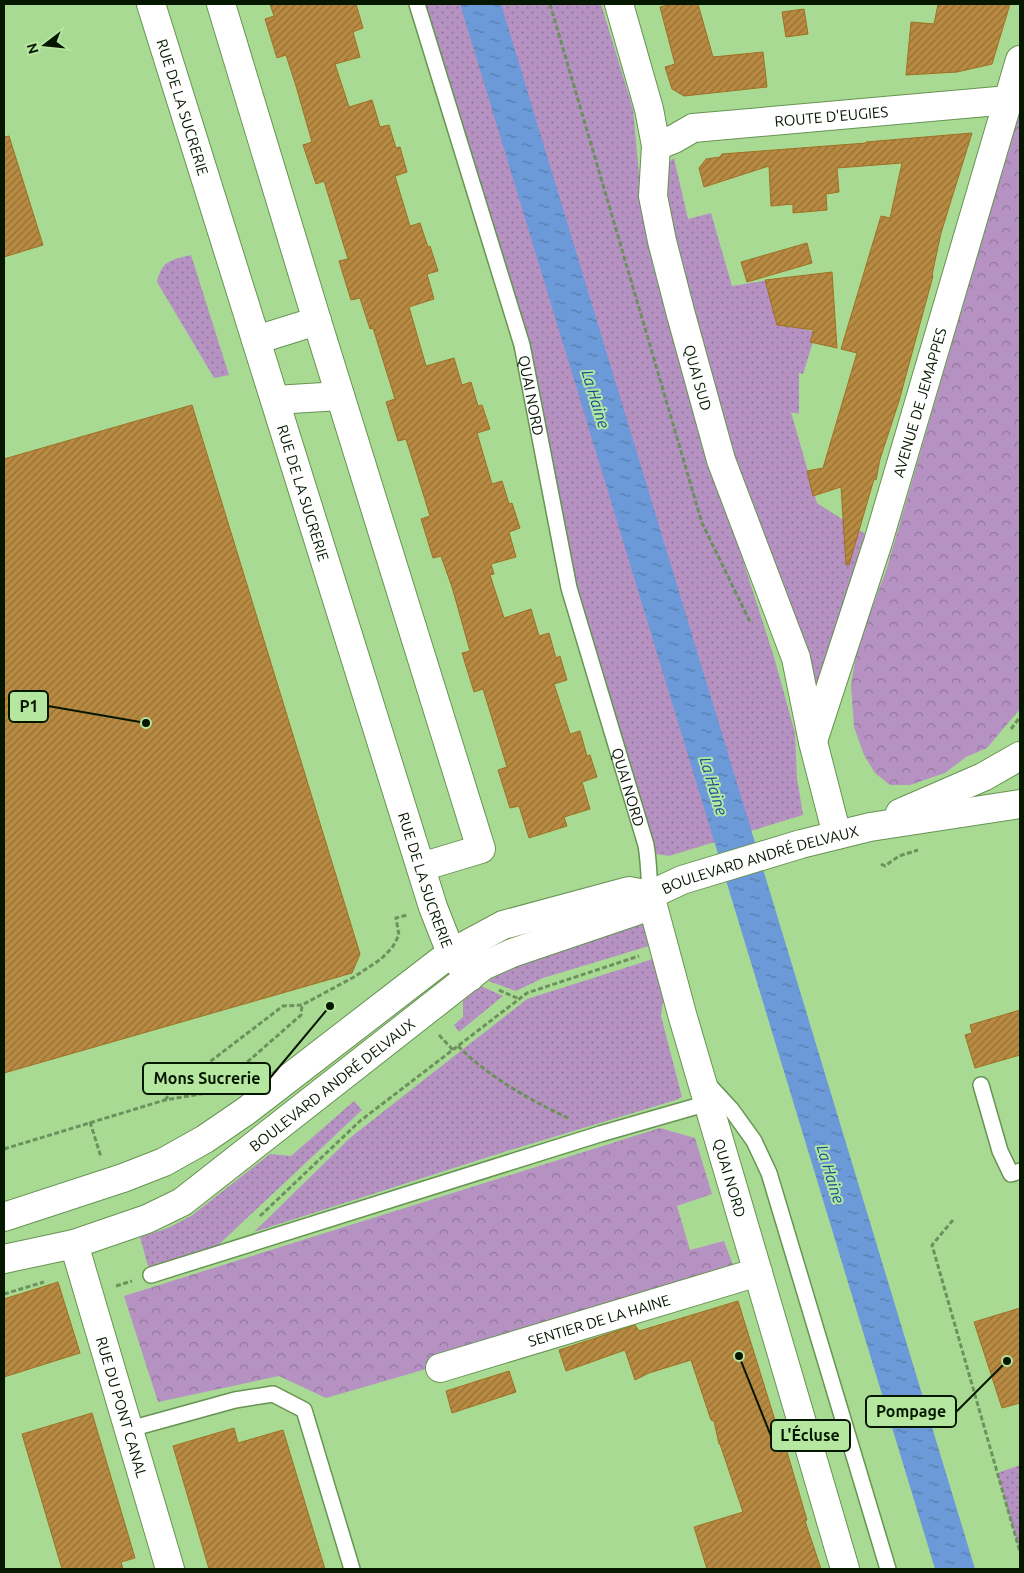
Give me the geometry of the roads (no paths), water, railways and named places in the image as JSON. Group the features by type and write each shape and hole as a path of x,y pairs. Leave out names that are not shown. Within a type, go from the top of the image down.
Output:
{"street":[{"name":"RUE DE LA SUCRERIE","path":"151,4 433,907 450,953 470,977"},
{"path":"221,4 480,849 420,867"},
{"name":"QUAI SUD","path":"619,4 649,109 656,146 654,196 662,241 680,311 721,460 796,658 813,742 837,835"},
{"name":"AVENUE DE JEMAPPES","path":"813,742 878,542 1020,60"},
{"name":"ROUTE D'EUGIES","path":"656,146 674,139 693,128 1009,100"},
{"path":"256,340 317,322"},
{"path":"275,400 340,396"},
{"name":"BOULEVARD ANDRÉ DELVAUX","path":"870,827 983,777 1020,756"},
{"name":"BOULEVARD ANDRÉ DELVAUX","path":"4,1260 74,1244 147,1219 182,1202 483,966 512,953 636,911 650,895 682,880 801,844 870,827 1020,804"},
{"name":"BOULEVARD ANDRÉ DELVAUX","path":"4,1217 123,1178 164,1162 205,1139 246,1112 450,953 503,925 629,891 650,895"},
{"name":"QUAI NORD","path":"650,895 708,1104 845,1569"},
{"name":"RUE DU PONT CANAL","path":"74,1244 170,1569"},
{"name":"SENTIER DE LA HAINE","path":"440,1368 758,1272"}],"lane":[{"name":"QUAI NORD","path":"417,4 522,345 569,588 646,845 650,895"},
{"path":"700,1074 731,1109 754,1141 769,1173 888,1569"},
{"path":"981,1085 1000,1151 1011,1174 1020,1170"},
{"path":"151,1275 600,1134 708,1104"},
{"path":"130,1430 235,1400 273,1394 304,1410 352,1569"}],"water":[{"name":"La Haine","path":"460,4 501,4 975,1569 935,1569"}],"place":[{"name":"P1","path":"146,723"},
{"name":"Mons Sucrerie","path":"330,1006"},
{"name":"L'Écluse","path":"739,1356"},
{"name":"Pompage","path":"1007,1361"}]}
